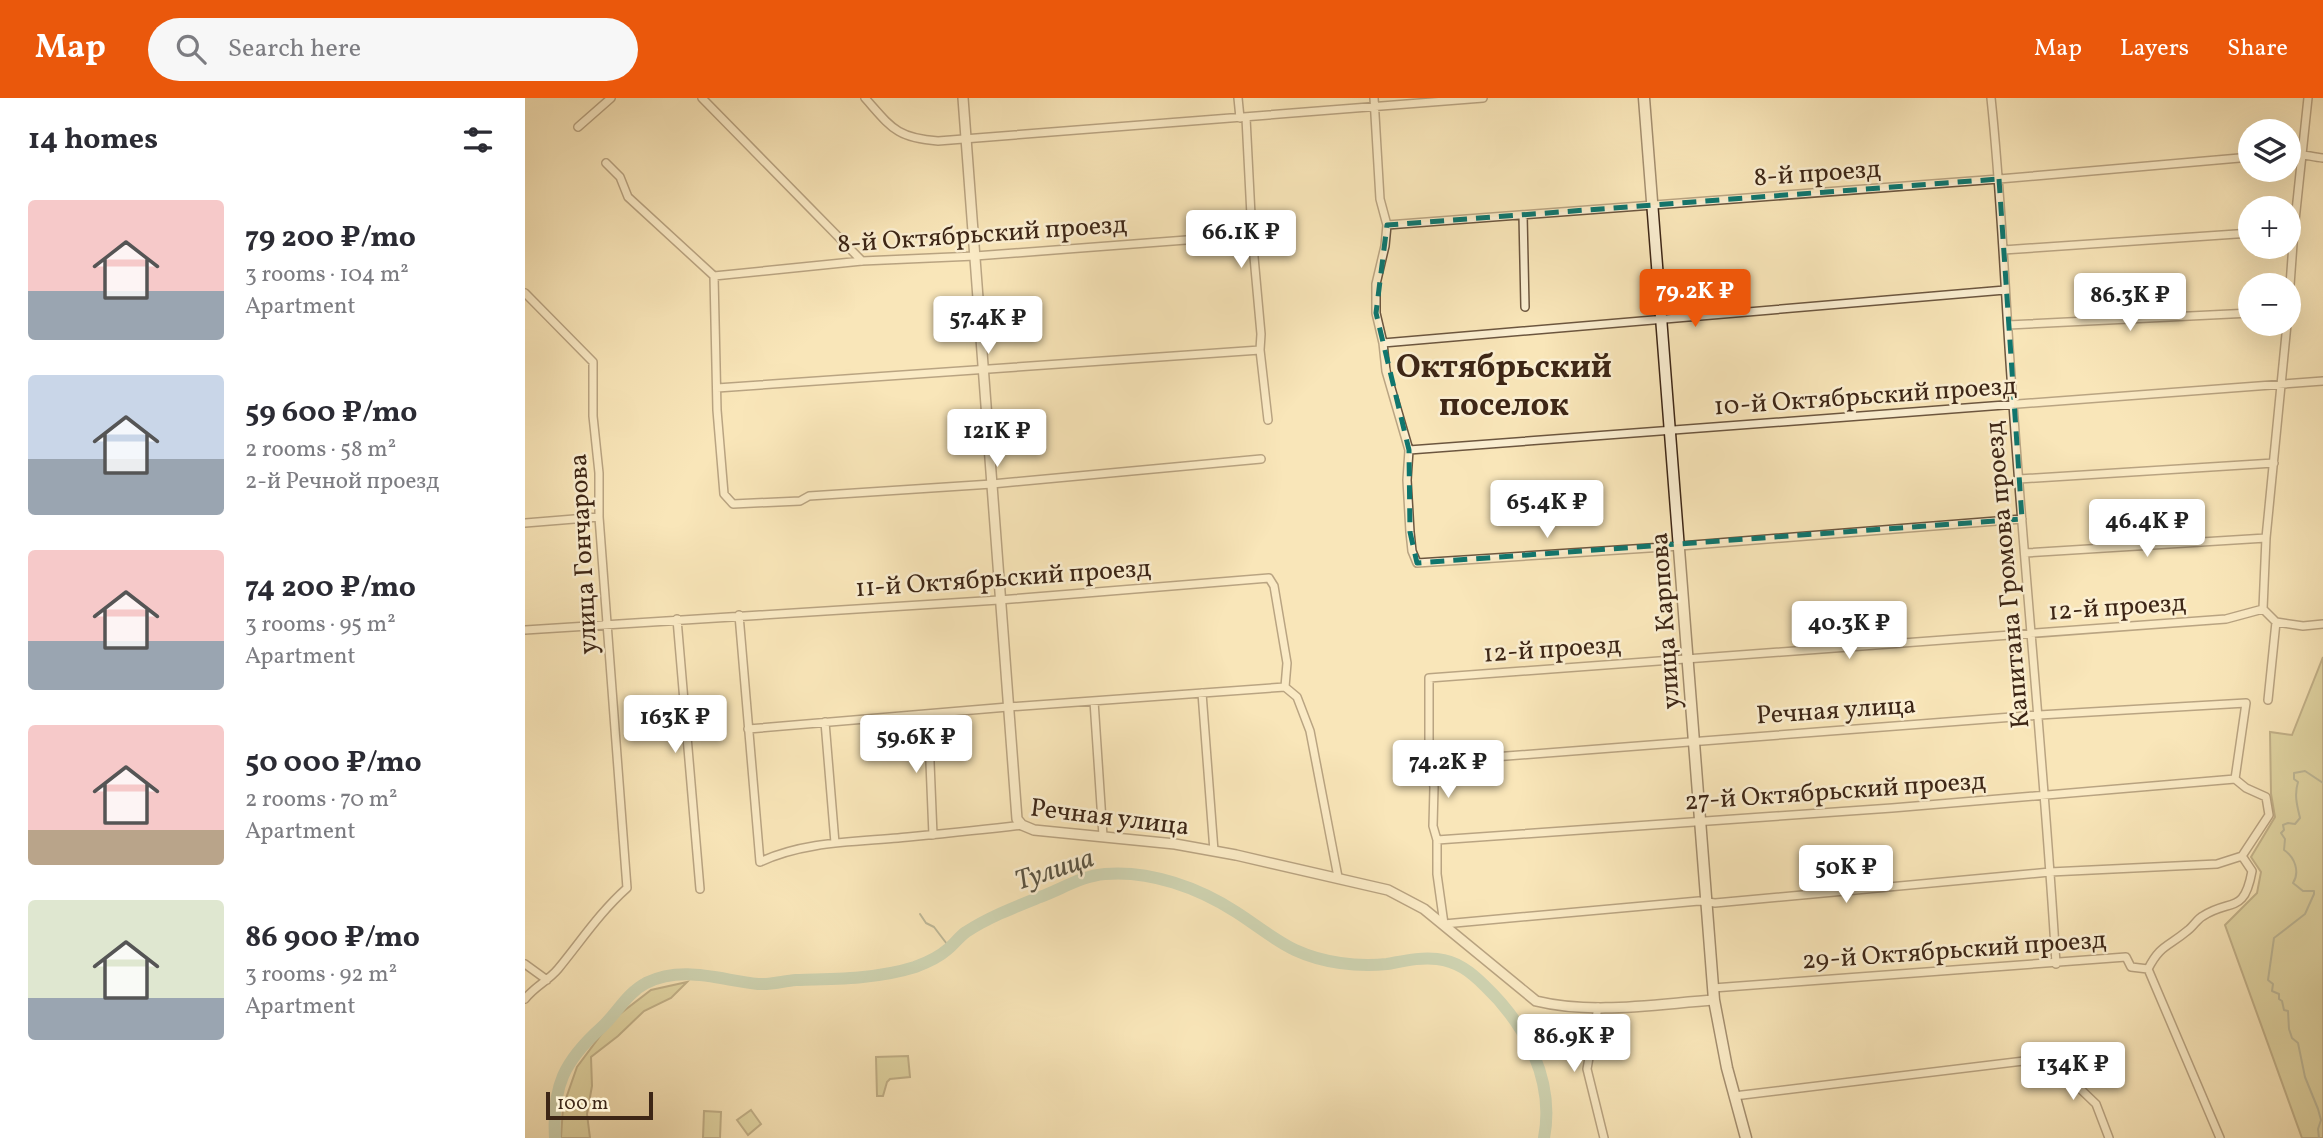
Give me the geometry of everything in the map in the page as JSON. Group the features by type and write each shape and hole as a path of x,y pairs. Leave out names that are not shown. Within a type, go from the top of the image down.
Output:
{"main road":[{"name":"улица Карпова","path":"1644,98 1714,1000 1720,1040 1746,1138"}],"street":[{"path":"578,127 611,98"},
{"path":"702,98 862,261"},
{"path":"865,98 889,125 909,138 937,141 1243,118 1373,102 1483,98"},
{"path":"963,98 1015,811 1022,825"},
{"path":"1238,98 1243,118 1261,334 1260,350 1268,420"},
{"name":"Капитана Громова проезд","path":"1991,98 2056,964"},
{"path":"2308,98 2301,153 2323,158"},
{"path":"1373,102 1380,199 1387,225 1376,284 1376,313 1386,371 1409,450 1406,480 1412,551 1417,563 1680,546 2022,519"},
{"name":"8-й проезд","path":"1387,225 2238,158"},
{"path":"605,163 620,177 628,197 715,276 717,410 724,494 733,504 800,501 809,496 992,484 1261,459"},
{"path":"1523,215 1525,307"},
{"path":"2003,250 2238,234"},
{"name":"8-й Октябрьский проезд","path":"715,276 862,261 975,256 1252,235"},
{"path":"1383,343 2005,290"},
{"name":"улица Гончарова","path":"525,293 593,362 593,416 600,472 599,517 627,888 608,905 557,970 534,988 525,999"},
{"path":"525,307 532,301"},
{"path":"2008,325 2238,314"},
{"path":"2286,336 2266,538 2263,610 2276,622 2303,626 2323,624"},
{"path":"717,388 1260,350"},
{"name":"10-й Октябрьский проезд","path":"1409,450 2323,381"},
{"path":"2019,479 2274,463"},
{"path":"525,523 599,517"},
{"path":"2025,553 2266,538"},
{"name":"11-й Октябрьский проезд","path":"525,630 999,600 1269,578 1274,586 1287,663 1285,687"},
{"name":"12-й проезд","path":"1429,762 1429,678 2226,619 2263,610"},
{"path":"739,615 748,729 1285,687 1297,697 1310,731 1338,877"},
{"path":"677,619 700,889"},
{"path":"2268,700 2276,622"},
{"path":"1202,693 1214,851"},
{"path":"1094,701 1103,836"},
{"name":"Речная улица","path":"1429,762 2039,715 2246,702 2235,779"},
{"path":"928,714 933,835"},
{"path":"825,722 835,843"},
{"name":"Речная улица","path":"748,729 760,862 782,852 835,843 1022,825 1034,830 1161,842 1338,877 1388,890 1425,909 1444,924"},
{"path":"1429,762 1434,787 1433,826 1437,840 1437,874 1444,924 1536,1001 1556,1006 1598,1007 1714,1000"},
{"path":"1444,924 2050,872 2217,864 2242,856 2269,815 2266,797 2246,788 2235,779"},
{"name":"27-й Октябрьский проезд","path":"1437,840 2235,779"},
{"path":"2220,1138 2148,969 2157,951 2190,930 2202,916 2237,903 2249,889 2252,871 2242,856"},
{"name":"29-й Октябрьский проезд","path":"1713,988 2126,957 2131,967 2148,969"},
{"path":"525,964 547,980"},
{"path":"1598,1007 1587,1069 1604,1138"},
{"path":"1734,1096 2048,1058 2096,1104 2109,1138"}],"highlighted area":[{"path":"1999,179 2022,519 1417,563 1410,532 1409,450 1376,313 1387,225"}],"shaded area":[{"path":"2323,657 2323,1138 2302,1138 2225,925 2257,893 2261,872 2251,857 2275,817 2271,794 2270,732 2292,735"},
{"path":"687,982 671,998 644,1011 591,1057 592,1086 587,1114 590,1138 561,1138 563,1107 577,1067 612,1020 651,990"},
{"path":"908,1056 910,1077 890,1079 883,1096 877,1096 876,1057"},
{"path":"751,1110 761,1124 748,1135 737,1120"},
{"path":"704,1111 721,1112 720,1138 703,1138"}],"waterway":[{"path":"2319,1138 2321,1120 2305,1077 2298,1043 2292,1038 2289,1029 2288,1011 2284,1010 2279,994 2272,991 2273,984 2268,980 2274,938 2305,914 2314,894 2314,891 2303,891 2293,883 2295,865 2284,850 2285,839 2281,833 2284,830 2283,825 2295,824 2300,818 2296,796 2298,782 2294,779 2294,773 2305,771 2323,783"},
{"name":"Тулица","path":"555,1138 556,1104 563,1076 570,1063 589,1039 646,983 688,974 763,984 856,978 901,971 937,957 966,932 1002,913 1072,883 1105,874 1139,875 1190,888 1222,903 1287,946 1317,958 1364,965 1431,959 1444,960 1463,968 1500,1001 1525,1036 1541,1075 1545,1096 1544,1138"},
{"path":"920,914 950,948"}],"district":[{"name":"Октябрьский поселок","path":"1504,384"}]}
